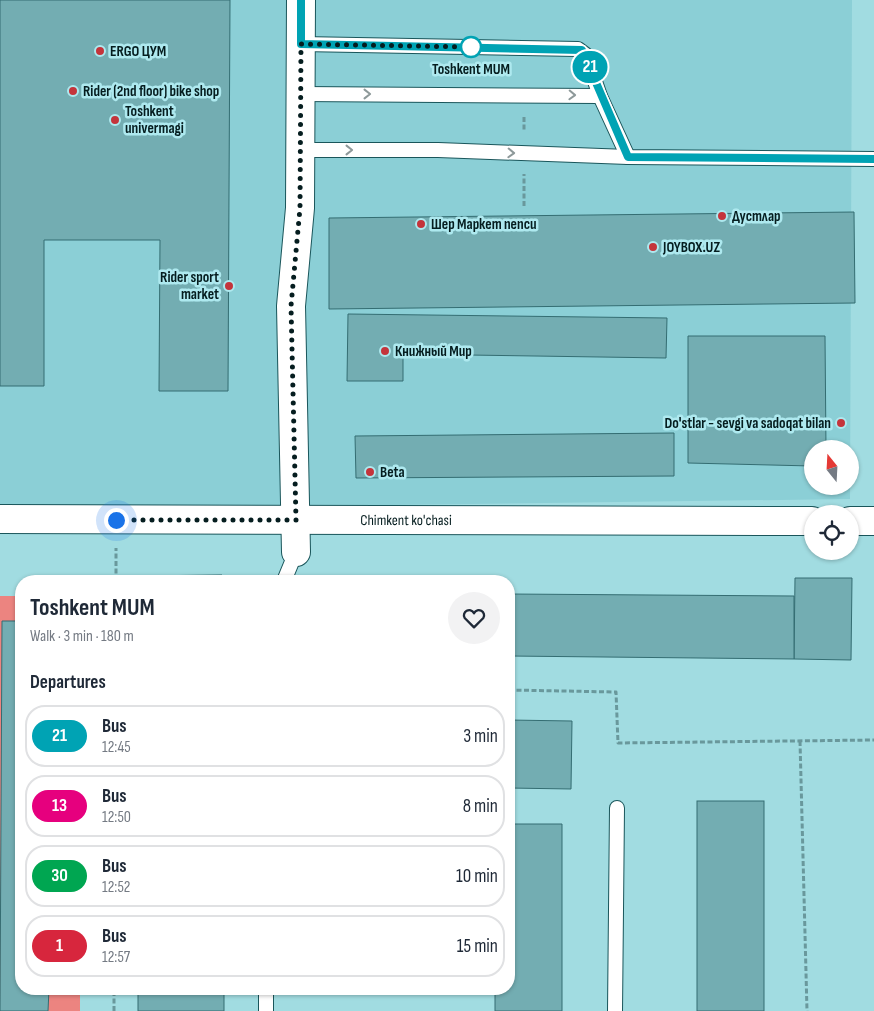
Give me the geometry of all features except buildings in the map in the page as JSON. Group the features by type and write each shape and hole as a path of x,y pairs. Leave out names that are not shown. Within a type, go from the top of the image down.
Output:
{"street":[{"path":"296,552 291,306 300,208 301,0"},
{"name":"Chimkent ko'chasi","path":"0,520 804,521"},
{"path":"859,521 874,521"}],"lane":[{"path":"301,44 578,49 586,55 600,96 628,157"},
{"path":"301,94 600,96"},
{"path":"300,150 438,150 628,157 874,159"},
{"path":"286,575 296,552"},
{"path":"615,1011 617,808"},
{"path":"266,995 266,1011"}],"path":[{"path":"515,690 616,692 618,744 874,740"},
{"path":"800,741 807,1011"},
{"path":"114,995 114,1011"}],"shaded area":[{"path":"0,0 852,0 850,440 804,440 804,495 850,495 850,499 0,510"},
{"path":"0,596 15,596 15,995 80,995 80,1011 0,1011"}],"bus line":[{"name":"21","path":"301,0 301,44 582,50 586,55 600,96 628,157 874,159"}],"place":[{"name":"Toshkent MUM","path":"471,47"},
{"name":"ERGO ЦУМ","path":"100,51"},
{"name":"Rider (2nd floor) bike shop","path":"73,91"},
{"name":"Toshkent univermagi","path":"115,120"},
{"name":"Дустлар","path":"722,216"},
{"name":"Шер Маркет пепси","path":"421,224"},
{"name":"JOYBOX.UZ","path":"653,247"},
{"name":"Rider sport market","path":"229,286"},
{"name":"Книжный Мир","path":"385,351"},
{"name":"Do'stlar - sevgi va sadoqat bilan","path":"841,423"},
{"name":"Beta","path":"370,472"}],"route":[{"path":"116,520 296,520 291,306 300,208 301,44 471,47"}]}
